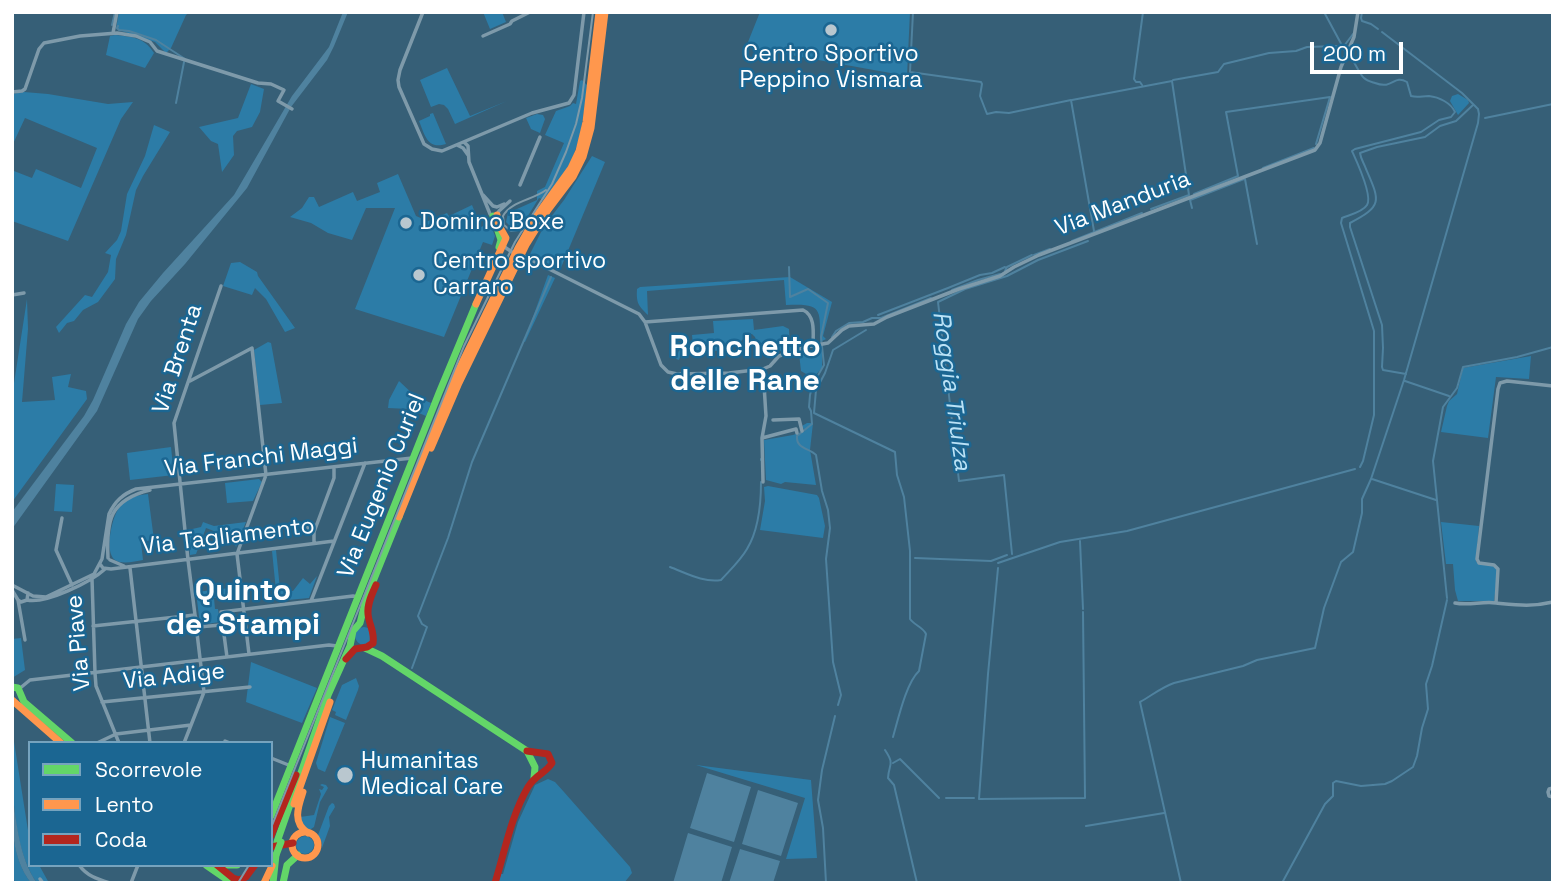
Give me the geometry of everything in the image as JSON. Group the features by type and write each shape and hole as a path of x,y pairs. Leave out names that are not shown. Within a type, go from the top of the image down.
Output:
{"main road":[{"path":"275,883 275,842 318,722 456,376 511,246 571,168 579,151 586,122 598,12"},
{"path":"382,656 373,643 375,635 368,614 369,603 458,385 511,246 548,210 573,177 586,148 591,128 605,12"},
{"path":"495,211 498,224 511,246"},
{"name":"Via Eugenio Curiel","path":"273,811 492,267 511,246"},
{"path":"358,626 364,624 371,627"},
{"path":"352,639 355,644 382,656 527,751 538,763 518,811 495,883"},
{"path":"275,842 347,658 355,649 373,643"},
{"path":"17,691 16,700 12,700 59,741"},
{"path":"17,691 24,702 70,741"},
{"path":"308,833 300,834 294,839 293,850 298,855 308,857 316,852 318,845 316,838 308,833 304,832 300,828 297,817 313,757"},
{"path":"275,842 293,843"},
{"path":"275,883 287,865 298,855"},
{"path":"283,883 287,865"},
{"path":"215,867 234,876 246,877 254,867"},
{"path":"215,867 234,876"}],"street":[{"path":"113,33 117,12"},
{"path":"423,12 400,70 399,87 426,146 442,151 532,113 569,103 574,95 584,12"},
{"path":"483,36 530,12"},
{"name":"Via Manduria","path":"645,322 662,368 668,372 729,373 763,369 779,356 830,342 849,326 874,324 1000,276 1047,252 1316,149 1341,67 1354,37 1359,12"},
{"path":"12,92 25,89 39,49 44,43 113,33 136,36 150,42 156,51 258,83 271,84 284,90 278,99 292,109"},
{"path":"520,185 540,136"},
{"path":"466,147 471,138"},
{"path":"464,142 483,194 495,211"},
{"path":"456,145 466,147"},
{"path":"511,246 633,310 645,322 803,310 811,317 813,346"},
{"name":"Via Brenta","path":"204,692 174,423 221,286"},
{"path":"12,295 23,293"},
{"path":"188,382 252,348 266,475 237,554 249,654"},
{"path":"763,369 766,415 762,438 763,482"},
{"path":"1496,603 1499,569 1494,565 1479,563 1477,559 1498,389 1500,383 1507,381 1553,386"},
{"path":"787,419 788,431"},
{"path":"762,438 796,429 799,432 799,419 773,420"},
{"name":"Via Franchi Maggi","path":"101,561 109,514 112,507 128,492 141,488 414,457"},
{"path":"311,601 365,463"},
{"path":"314,543 314,532 334,478 334,467"},
{"name":"Via Franchi Maggi","path":"109,559 107,544 116,508 130,495 155,488"},
{"path":"62,518 56,550 72,586"},
{"path":"314,532 307,525 312,523 316,526"},
{"name":"Via Tagliamento","path":"107,568 334,541"},
{"path":"12,587 46,597 72,586 92,579 111,565 109,559 101,561 94,574 72,586 43,600 26,601 17,598"},
{"name":"Via Tagliamento","path":"109,559 128,567"},
{"path":"101,561 107,568"},
{"path":"128,567 150,741"},
{"name":"Via Piave","path":"92,579 96,686 118,741"},
{"path":"12,587 17,598 25,640"},
{"path":"17,598 18,592 23,590"},
{"path":"19,610 26,601 27,593"},
{"path":"227,657 222,612 358,597"},
{"path":"1455,603 1537,606 1553,602"},
{"path":"93,626 195,615"},
{"path":"198,627 223,624"},
{"path":"17,691 30,680 339,646"},
{"name":"Via Adige","path":"102,702 250,687"},
{"path":"185,741 204,692"},
{"path":"101,741 116,734 191,725"},
{"path":"273,759 291,766"},
{"path":"1553,788 1548,792 1549,796 1553,797"},
{"path":"80,867 93,878 110,883"}],"shaded area":[{"path":"119,12 190,12 166,53 155,42 116,29"},
{"path":"343,12 348,12 327,60 291,107 247,188 138,319 97,411 12,529 12,512 84,416 126,324 139,302 234,195 292,96 329,47"},
{"path":"483,12 502,12 506,22 490,29"},
{"name":"Centro Sportivo Peppino Vismara","path":"760,12 910,12 907,76 746,47"},
{"path":"110,36 137,39 150,48 154,53 145,68 106,55"},
{"path":"447,68 470,116 507,101 455,124 444,105 431,107 420,80"},
{"path":"582,80 587,85 580,136 569,165 544,200 539,198 521,227 512,228 506,222 508,213 537,200 537,191 545,187 564,143 545,135 556,111 576,104"},
{"path":"251,84 264,89 260,112 252,127 237,131 233,136 234,155 222,172 218,144 211,141 199,127 238,118"},
{"path":"24,92 108,104 133,102 121,119 68,241 12,221 12,168 32,178 36,169 81,188 97,148 25,118 12,146 12,94"},
{"path":"1458,94 1469,103 1458,115 1450,101 1452,96"},
{"path":"433,113 446,144 431,143 423,131 419,121"},
{"path":"543,115 545,119 540,133 531,129 526,118"},
{"path":"154,125 170,132 136,190 126,235 116,259 115,279 98,302 83,310 59,333 56,327 85,295 92,297 108,272 111,255 105,253 121,231 127,194 145,156"},
{"path":"592,156 605,162 560,270 530,254 544,226"},
{"name":"Centro sportivo Carraro","path":"398,174 416,216 428,221 447,213 449,216 472,205 481,227 490,223 495,236 492,245 483,242 444,337 355,309 395,208 366,208 352,240 290,217 302,208 309,197 314,197 319,207 353,192 357,201 380,192 377,183"},
{"path":"240,262 257,272 295,328 285,332 266,299 255,288 252,295 223,286 231,263"},
{"path":"548,275 555,278 524,342"},
{"path":"790,277 832,302 823,336 826,339 820,342 817,310 807,305 786,305 784,280 647,291 648,315 640,307 637,298 637,289 640,287"},
{"path":"27,299 28,329 22,402 55,400 52,377 71,374 68,387 86,391 87,399 12,502 12,396"},
{"path":"753,319 754,330 783,326 789,329 790,347 794,350 780,351 776,341 757,344 752,334 746,335 733,347 717,351 683,349 679,360 676,359 680,347 693,345 692,335 714,333 713,321"},
{"path":"271,343 282,403 260,405 254,350"},
{"path":"822,348 822,368 813,378 801,371 799,353"},
{"path":"1531,356 1529,379 1496,377 1488,438 1441,432 1449,401 1457,394 1463,368"},
{"path":"399,381 415,396 431,403 426,416 409,409 388,408"},
{"path":"813,423 810,450 816,485 785,482 781,484 766,480 764,440 805,431 802,426"},
{"path":"171,447 174,475 130,480 127,453"},
{"path":"259,479 262,482 253,501 227,503 225,483"},
{"path":"56,484 74,485 72,512 54,511"},
{"path":"764,487 817,495 825,526 823,538 760,530 765,501"},
{"path":"148,494 154,540 141,542 143,560 115,560 110,550 110,542 116,512 128,499"},
{"path":"203,522 214,526 246,522 236,547 232,538 206,528 196,554 190,555 188,530 201,527"},
{"path":"1441,522 1479,526 1476,562 1498,569 1494,601 1458,601 1453,564 1446,564"},
{"path":"276,550 280,589 283,591 293,591 303,578 310,584 317,576 309,598 277,601 272,551"},
{"path":"230,588 231,596 214,598 220,622 200,625 196,592"},
{"path":"364,627 370,630 373,636 370,642 364,645 358,642 355,636 358,630"},
{"path":"21,638 25,670 12,678 12,639"},
{"path":"251,662 317,688 302,723 246,702"},
{"path":"356,678 359,686 346,720 335,715 336,712 332,710 342,685"},
{"path":"330,717 345,723 325,772 318,769 316,763"},
{"path":"12,729 28,830 28,867 40,867 49,883 37,883 28,868 22,850 14,809"},
{"path":"696,765 811,780 817,858 786,859 805,798"},
{"path":"707,773 751,787 734,842 690,828"},
{"path":"548,779 555,782 630,867 632,873 624,883 498,883 518,822 535,785"},
{"path":"320,785 328,788 320,802 314,827 308,831 300,826 300,817 314,815 321,794 319,789 324,787"},
{"path":"758,790 798,803 781,856 742,844"},
{"path":"12,794 22,852 37,883 31,883 24,873 16,852"},
{"path":"332,803 335,807 329,817 330,826 322,848 318,835"},
{"path":"12,828 20,863 31,883 16,883 12,877"},
{"path":"688,833 732,847 721,883 673,883"},
{"path":"305,836 311,839 314,845 311,851 305,854 299,851 296,845 299,839"},
{"path":"740,849 780,861 773,883 729,883"}],"waterway":[{"path":"112,25 115,12"},
{"name":"Roggia Triulza","path":"913,12 910,72 981,82 980,96 987,114 1009,113 1071,100 1094,231"},
{"path":"1142,85 1134,79 1143,12"},
{"path":"1324,12 1345,51"},
{"path":"1362,12 1362,21 1378,29"},
{"path":"118,26 119,30 156,40 185,59"},
{"path":"1181,883 1140,702 1174,683 1257,660 1315,648 1324,608 1341,562 1353,552 1362,513 1362,499 1404,380 1478,123 1478,109 1462,93 1382,32"},
{"path":"1344,46 1353,34"},
{"name":"Roggia Triulza","path":"1173,80 1218,72 1224,64 1269,53 1337,46"},
{"path":"1349,54 1367,80 1381,85 1402,80 1407,82 1411,96 1437,98 1448,103 1455,112 1451,117 1439,120 1421,132 1352,151 1364,179 1368,201 1359,211 1342,218 1341,223 1374,331 1374,415 1360,467"},
{"path":"176,103 184,62"},
{"name":"Roggia Triulza","path":"1072,100 1172,81 1189,195 1151,209"},
{"path":"1194,194 1238,176 1226,112 1330,97 1316,144"},
{"path":"1485,118 1553,104"},
{"path":"1406,374 1383,370 1382,325 1350,227 1350,223 1368,212 1376,202 1374,189 1360,153 1425,137 1440,126 1456,121 1473,105"},
{"path":"1263,168 1314,148"},
{"path":"1192,208 1190,200 1244,179"},
{"path":"1245,179 1257,244"},
{"name":"Roggia Triulza","path":"1072,241 1142,213"},
{"name":"Roggia Triulza","path":"1012,554 1004,475 959,481 938,302 1088,241"},
{"name":"Roggia Triulza","path":"1034,255 1050,249"},
{"path":"1005,271 1007,267 1032,255"},
{"path":"789,267 790,297 808,289 828,303 821,337 824,365 810,395 812,424 797,436 797,440 801,446 816,455 828,510 830,528 826,559 833,662 841,695 838,705"},
{"path":"878,315 1005,267"},
{"path":"952,290 1000,274"},
{"path":"412,668 427,627 418,616 448,538 472,462 551,277"},
{"path":"832,337 849,323 881,318 931,298"},
{"path":"866,330 833,350 816,390 814,413 895,452 897,475 904,497 910,551 910,619 926,634 919,671 906,693 893,737"},
{"path":"1447,598 1433,461 1443,407 1457,388 1463,367 1553,347"},
{"path":"1405,381 1449,396"},
{"path":"998,563 1060,542 1127,531 1355,469"},
{"path":"1372,479 1436,500"},
{"path":"670,567 702,579 721,580 751,542 758,517 761,482"},
{"path":"1080,541 1083,609"},
{"name":"Roggia Triulza","path":"915,558 991,561 1007,555"},
{"path":"998,568 979,799 1085,798 1083,612"},
{"path":"1282,883 1325,804 1333,796 1333,783 1336,781 1361,786 1385,784 1413,767 1428,709 1426,684 1447,600"},
{"path":"826,883 823,828 818,800 835,716"},
{"name":"Roggia Triulza","path":"885,750 891,761 888,778 894,785 917,883"},
{"path":"893,763 900,759 939,798"},
{"path":"946,798 974,798"},
{"path":"1086,826 1164,813"}],"tram line":[{"path":"273,823 464,346 515,242 552,184 566,152 582,98 593,12"},
{"path":"526,222 518,230 511,231 504,225 503,216 511,207 546,190"},
{"path":"238,883 248,867"}],"traffic: fast":[{"path":"493,216 501,240 499,247"},
{"path":"273,811 476,304"},
{"path":"277,842 328,695 350,646 353,631 360,623 366,599 399,517"},
{"path":"365,648 382,656 527,751 535,767 534,778"},
{"path":"12,687 18,688 24,702 70,741"},
{"path":"276,855 281,842"},
{"path":"273,883 276,855"},
{"path":"283,883 287,865 298,855"},
{"path":"209,867 232,883"}],"traffic: slow":[{"path":"399,517 458,371 518,248 537,215 571,168 579,151 586,122 599,12"},
{"path":"431,448 458,385 526,245 573,177 583,157 591,128 605,12"},
{"path":"476,304 506,238 498,224 497,215"},
{"path":"12,700 59,741"},
{"path":"294,804 330,702"},
{"path":"303,792 298,820 308,833"},
{"path":"305,832 314,836 318,845 314,854 305,858 296,854 292,845 296,836 305,832"},
{"path":"264,883 272,867"}],"traffic: jam":[{"path":"373,643 368,610 376,585"},
{"path":"346,659 355,649 373,643"},
{"path":"495,883 522,798 531,783 552,763 548,754 527,751"},
{"path":"273,831 296,775"},
{"path":"273,847 293,843"},
{"path":"219,867 239,880 246,877 254,867"}],"place":[{"name":"Centro Sportivo Peppino Vismara","path":"831,30"},
{"name":"Domino Boxe","path":"406,223"},
{"name":"Centro sportivo Carraro","path":"419,275"},
{"name":"Humanitas Medical Care","path":"345,775"}],"district":[{"name":"Ronchetto delle Rane","path":"745,365"},
{"name":"Quinto de' Stampi","path":"243,609"}]}
